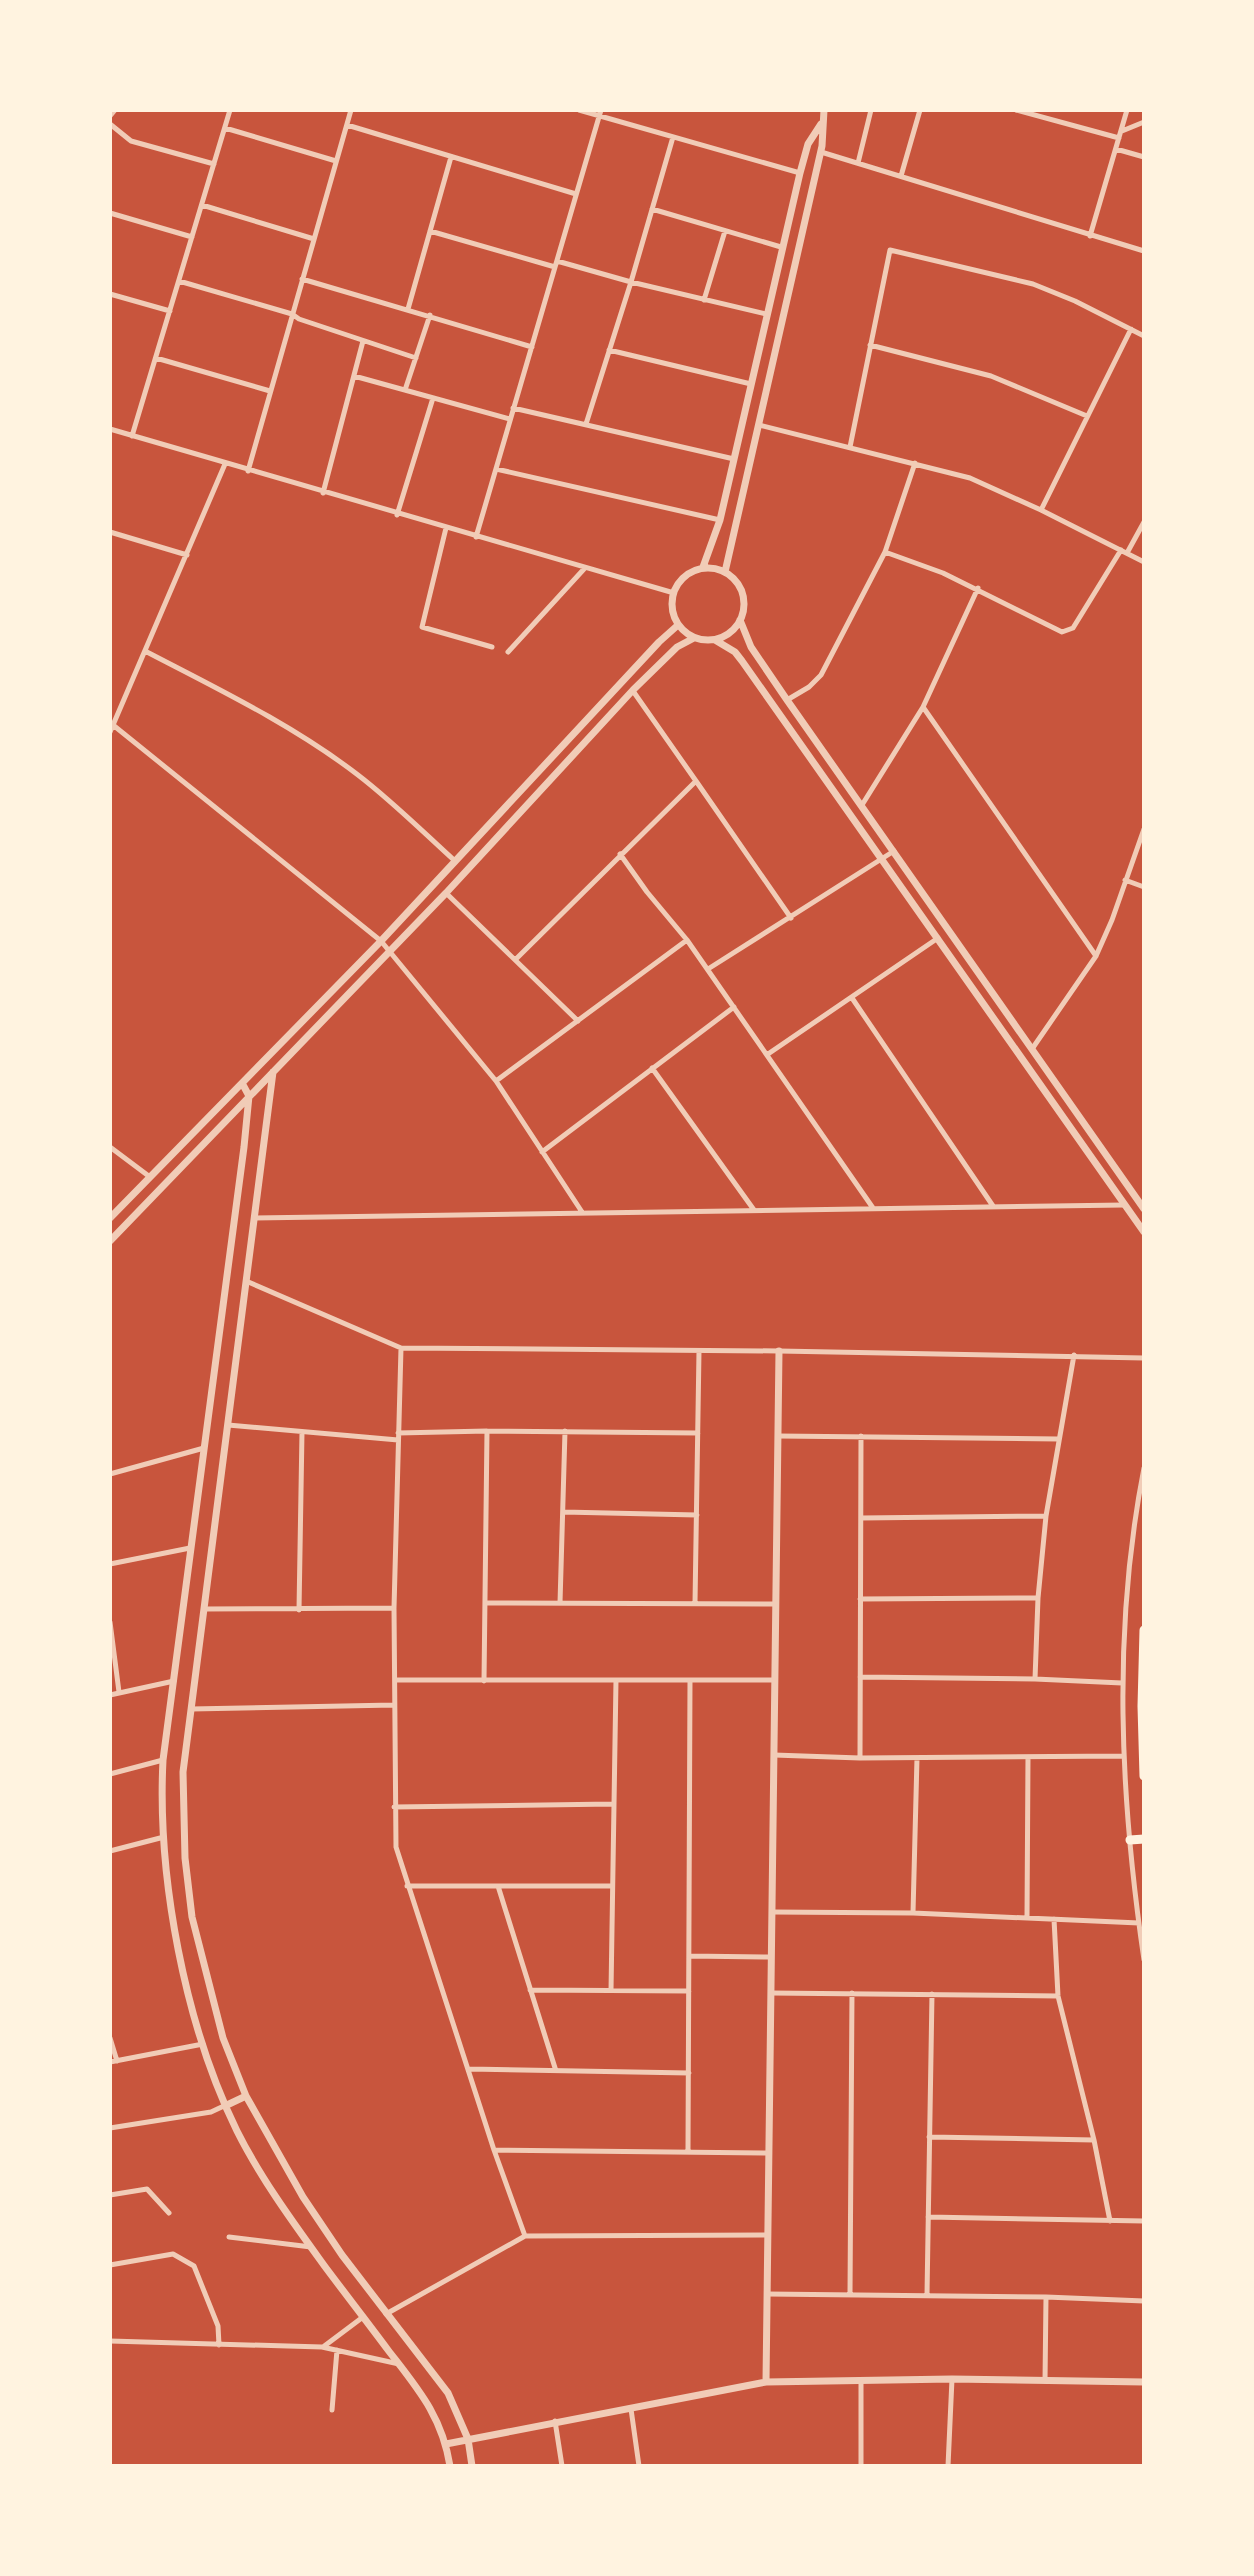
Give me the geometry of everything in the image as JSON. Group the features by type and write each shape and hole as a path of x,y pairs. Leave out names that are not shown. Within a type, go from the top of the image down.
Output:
{"highway":[{"path":"1144,1630 1144,1776"},
{"path":"1130,1840 1144,1839"}],"street":[{"path":"110,116 115,110"},
{"path":"132,436 230,110"},
{"path":"248,471 351,110"},
{"path":"579,110 600,113 800,173"},
{"path":"725,572 821,152 824,110"},
{"path":"858,163 871,110"},
{"path":"901,176 920,110"},
{"path":"1016,110 1120,135 1144,122"},
{"path":"1090,236 1127,110"},
{"path":"476,537 600,113"},
{"path":"110,124 131,141 214,164"},
{"path":"694,638 678,625 673,615 674,593 683,579 703,567 720,520 781,247 808,144 821,124"},
{"path":"347,125 576,194"},
{"path":"225,128 336,161"},
{"path":"586,424 673,137"},
{"path":"1116,149 1144,157"},
{"path":"821,152 1144,251"},
{"path":"408,309 451,157"},
{"path":"202,205 314,239"},
{"path":"652,209 781,247"},
{"path":"110,213 192,237"},
{"path":"430,231 766,314"},
{"path":"704,300 725,231"},
{"path":"850,447 890,250 1033,284 1144,336"},
{"path":"302,279 532,347"},
{"path":"179,281 292,314 416,358"},
{"path":"110,294 170,311"},
{"path":"405,390 430,315"},
{"path":"1041,510 1131,329"},
{"path":"323,493 363,341"},
{"path":"870,345 991,376 1087,416"},
{"path":"609,350 751,384"},
{"path":"156,358 270,391"},
{"path":"354,376 510,419"},
{"path":"397,515 433,398"},
{"path":"513,408 734,459"},
{"path":"759,425 970,478 1144,562"},
{"path":"110,429 397,515 674,593"},
{"path":"787,700 809,687 821,675 885,552 915,463"},
{"path":"110,732 225,464"},
{"path":"496,469 720,520"},
{"path":"885,552 978,588 1056,629 1068,631 1077,623 1144,522"},
{"path":"446,528 422,627 492,647"},
{"path":"110,532 187,555"},
{"path":"703,567 725,572 740,588 744,598 740,620 751,647 1144,1209"},
{"path":"508,652 584,569"},
{"path":"862,805 923,707 978,588"},
{"path":"715,640 725,636 740,620"},
{"path":"110,1218 381,941 678,625"},
{"path":"110,1241 446,893 633,690 677,647 694,638 715,640 735,652 742,661 1144,1232"},
{"path":"145,651 264,714 330,755 380,792 455,861"},
{"path":"633,690 791,918"},
{"path":"923,707 1096,956"},
{"path":"113,725 390,950 496,1081 583,1213"},
{"path":"516,959 696,781"},
{"path":"1032,1049 1096,956 1144,829"},
{"path":"708,969 894,851"},
{"path":"620,854 708,969 874,1209"},
{"path":"1125,880 1144,887"},
{"path":"446,893 578,1021"},
{"path":"768,1054 938,938"},
{"path":"496,1081 687,940"},
{"path":"852,998 993,1207"},
{"path":"542,1152 734,1007"},
{"path":"652,1068 755,1211"},
{"path":"273,1072 183,1772 185,1858 192,1917 223,2038 246,2096 303,2197 386,2314 448,2393 468,2439 472,2466"},
{"path":"242,1083 249,1096 244,1147 163,1760 164,1837 174,1923 203,2044 238,2132 311,2247 428,2401 446,2444 450,2466"},
{"path":"110,1147 150,1177"},
{"path":"244,1147 262,1149"},
{"path":"253,1218 1125,1205"},
{"path":"245,1281 401,1348 1144,1358"},
{"path":"401,1348 394,1608 396,1847 525,2236"},
{"path":"695,1603 699,1351"},
{"path":"766,2382 779,1351"},
{"path":"1035,1679 1038,1598 1046,1516 1074,1355"},
{"path":"227,1424 302,1432 398,1436 487,1431 698,1433"},
{"path":"484,1681 487,1431"},
{"path":"560,1603 565,1431"},
{"path":"299,1610 302,1432"},
{"path":"778,1436 1058,1439"},
{"path":"860,1758 861,1436"},
{"path":"110,1474 204,1448"},
{"path":"1144,1468 1128,1571 1122,1683 1130,1840 1144,1960"},
{"path":"563,1512 697,1515"},
{"path":"861,1518 1046,1516"},
{"path":"110,1564 190,1548"},
{"path":"860,1599 1038,1598"},
{"path":"485,1603 776,1604"},
{"path":"203,1609 394,1608"},
{"path":"110,1622 119,1692"},
{"path":"860,1677 1122,1683"},
{"path":"395,1680 775,1680"},
{"path":"611,1991 616,1680"},
{"path":"688,2151 690,1680"},
{"path":"110,1695 174,1681"},
{"path":"190,1709 394,1705"},
{"path":"774,1755 860,1758 1124,1756"},
{"path":"1027,1918 1028,1757"},
{"path":"913,1913 917,1758"},
{"path":"110,1774 163,1760"},
{"path":"394,1807 613,1804"},
{"path":"110,1851 164,1837"},
{"path":"407,1886 612,1886"},
{"path":"498,1886 556,2071"},
{"path":"772,1912 913,1913 1139,1923"},
{"path":"1054,1919 1058,1996 1094,2140 1110,2221"},
{"path":"689,1956 771,1957"},
{"path":"530,1990 689,1991"},
{"path":"771,1993 1058,1996"},
{"path":"850,2294 852,1993"},
{"path":"927,2295 932,1994"},
{"path":"110,2038 113,2062 203,2044"},
{"path":"469,2069 689,2073"},
{"path":"110,2128 211,2112 246,2096"},
{"path":"929,2137 1094,2140"},
{"path":"494,2150 769,2153"},
{"path":"110,2195 147,2189 169,2213"},
{"path":"928,2217 1144,2221"},
{"path":"386,2314 525,2236 767,2235"},
{"path":"229,2237 311,2247"},
{"path":"110,2265 173,2254 194,2266 218,2326 219,2345"},
{"path":"767,2294 1144,2301"},
{"path":"1045,2382 1046,2297"},
{"path":"322,2347 363,2317"},
{"path":"110,2341 322,2347 399,2364"},
{"path":"332,2410 337,2350"},
{"path":"948,2466 952,2379"},
{"path":"446,2444 766,2382 952,2379 1144,2382"},
{"path":"861,2381 861,2466"},
{"path":"631,2409 639,2466"},
{"path":"555,2421 562,2466"}]}
